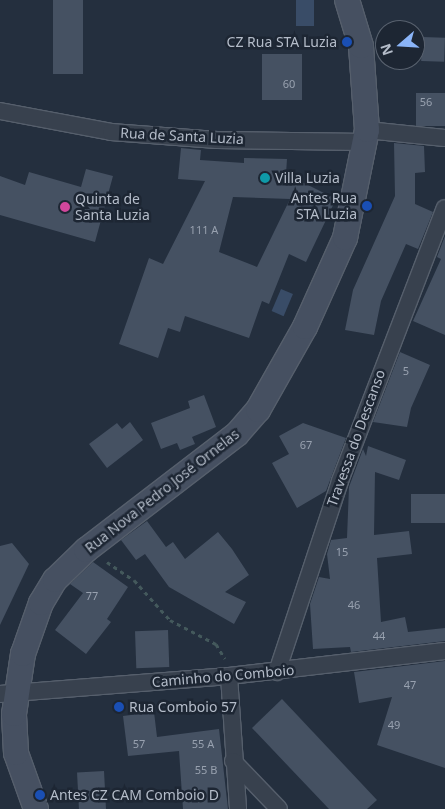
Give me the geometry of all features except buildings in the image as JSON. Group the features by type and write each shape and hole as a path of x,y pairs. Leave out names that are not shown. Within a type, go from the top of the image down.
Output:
{"street":[{"name":"Rua Nova Pedro José Ornelas","path":"36,809 16,753 8,694 35,620 55,580 86,550 237,434 258,410 305,326 345,238 366,136 361,46 347,0"},
{"name":"Rua de Santa Luzia","path":"0,111 111,132 217,140 366,136 445,138"},
{"name":"Travessa do Descanso","path":"277,672 340,481 445,208"},
{"name":"Caminho do Comboio","path":"8,694 277,672 445,651"},
{"path":"229,676 233,761 238,809"},
{"path":"233,761 279,809"}],"path":[{"path":"97,557 134,580 170,620 216,644 222,650 229,676"}],"water":[{"path":"296,0 314,0 314,26 296,26"},
{"path":"281,289 293,294 284,316 272,311"}],"place":[{"name":"CZ Rua STA Luzia","path":"347,42"},
{"name":"Villa Luzia","path":"265,178"},
{"name":"Antes Rua STA Luzia","path":"367,206"},
{"name":"Quinta de Santa Luzia","path":"65,207"},
{"name":"Rua Comboio 57","path":"119,707"},
{"name":"Antes CZ CAM Comboio D","path":"40,795"}]}
